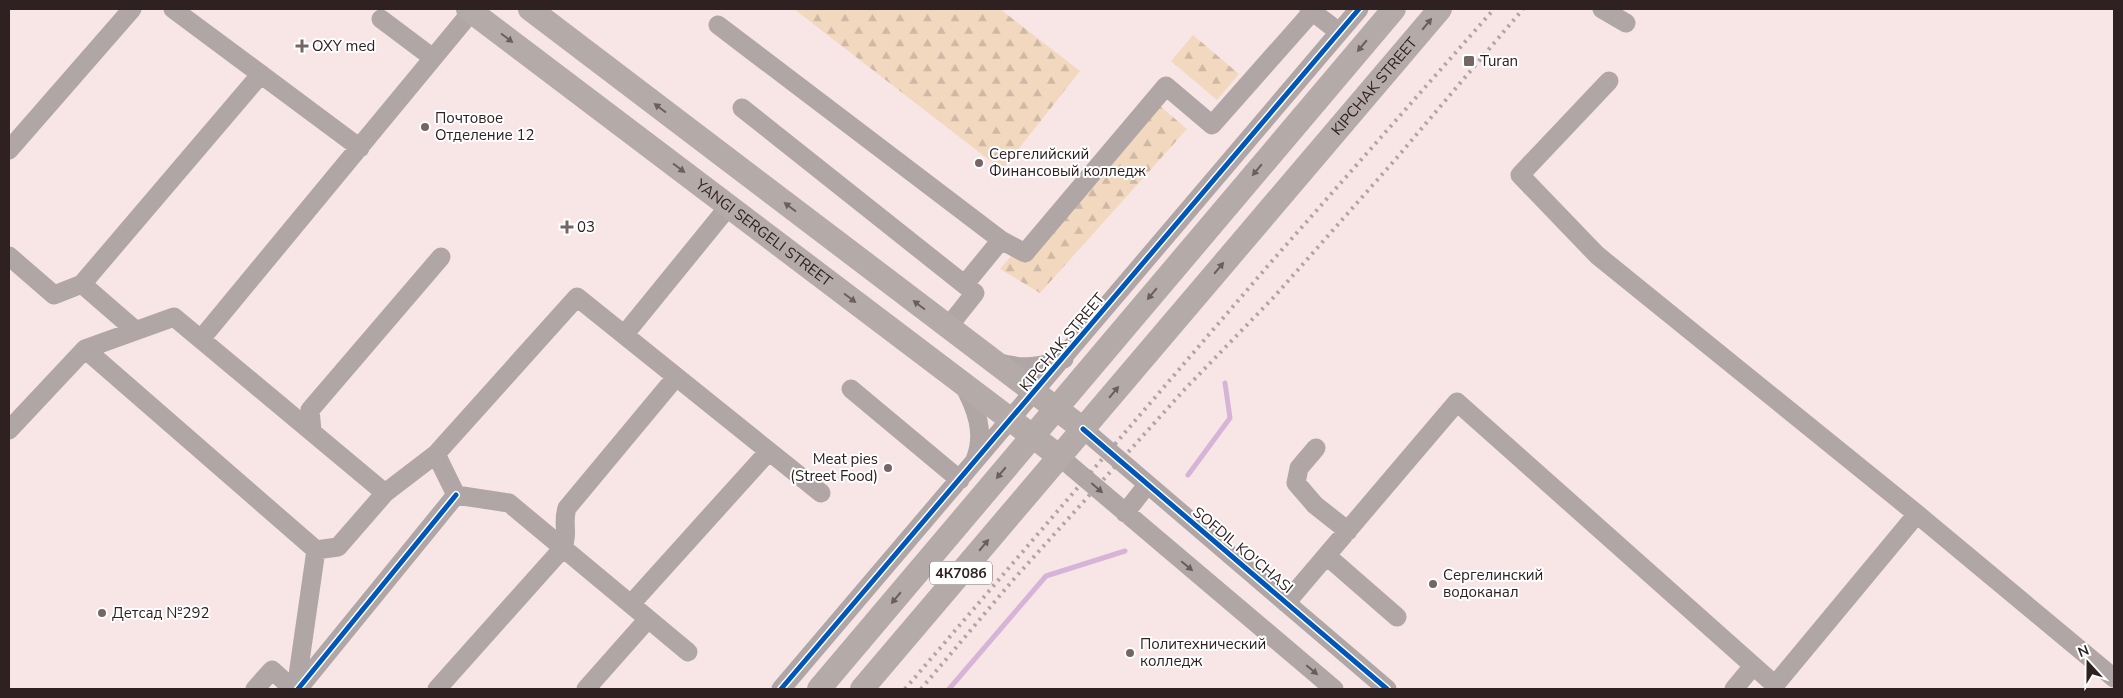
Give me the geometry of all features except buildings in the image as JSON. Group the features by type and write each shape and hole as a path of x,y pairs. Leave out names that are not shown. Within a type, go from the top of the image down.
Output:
{"main road":[{"path":"530,9 1083,429"},
{"path":"819,689 1394,9"},
{"name":"KIPCHAK STREET","path":"862,689 1440,9"},
{"name":"YANGI SERGELI STREET","path":"470,10 1060,457"},
{"path":"1322,93 1350,115"},
{"path":"1055,409 1060,457"}],"street":[{"path":"9,150 132,9"},
{"path":"173,9 360,148"},
{"name":"KIPCHAK STREET","path":"781,689 1064,359 1360,9"},
{"path":"1602,9 1626,23"},
{"path":"201,339 360,148 470,10"},
{"path":"718,25 1001,240 1025,253 1166,86 1212,125 1310,10 1340,32"},
{"path":"381,19 433,58"},
{"path":"9,256 54,295 82,284 261,74"},
{"path":"1609,81 1520,175 1597,254 1917,514 2114,678"},
{"path":"742,108 975,293 948,327"},
{"path":"624,335 729,206"},
{"path":"965,284 1001,240"},
{"path":"312,431 310,410 441,257"},
{"path":"82,284 135,330"},
{"path":"85,349 316,550 338,548 385,493 436,454 577,297 821,493"},
{"path":"9,430 85,349 174,316 385,493"},
{"name":"KIPCHAK STREET","path":"985,356 1008,366 1022,368 1042,366 1064,359"},
{"path":"437,689 563,548 568,535 564,517 567,508 676,377"},
{"name":"KIPCHAK STREET","path":"962,383 973,403 980,432 979,452 974,463"},
{"path":"851,389 960,480"},
{"path":"1286,603 1456,402 1775,685 1917,514"},
{"name":"SOFDIL KO'CHASI","path":"1083,429 1388,689"},
{"path":"1316,448 1299,468 1296,483 1314,505 1348,531"},
{"path":"631,604 769,451"},
{"path":"436,454 456,495"},
{"path":"1060,457 1334,689"},
{"path":"1125,513 1147,485"},
{"path":"456,495 509,503 688,652"},
{"path":"296,689 456,495"},
{"path":"296,689 316,550"},
{"path":"1327,556 1397,616"},
{"path":"586,689 648,619"},
{"path":"1734,689 1753,666"},
{"path":"255,689 272,670 296,689"}],"green space":[{"path":"794,9 1000,9 1080,71 1002,170"},
{"path":"1193,35 1239,74 1217,100 1171,61"},
{"path":"1148,96 1187,129 1040,293 1000,269"}],"waterway":[{"path":"1188,475 1230,418 1225,383"},
{"path":"949,689 1046,576 1125,551"}],"railway":[{"path":"905,689 1272,261 1494,9"},
{"path":"921,689 1013,580 1185,389 1273,298 1394,161 1523,9"}],"cycle path":[{"path":"781,689 1359,9"},
{"path":"1083,429 1387,689"},
{"path":"298,689 456,495"}],"place":[{"name":"OXY med","path":"302,46"},
{"name":"Turan","path":"1469,61"},
{"name":"Почтовое Отделение 12","path":"425,127"},
{"name":"Сергелийский Финансовый колледж","path":"979,163"},
{"name":"03","path":"567,227"},
{"name":"Meat pies (Street Food)","path":"888,468"},
{"name":"Сергелинский водоканал","path":"1433,584"},
{"name":"Детсад №292","path":"102,613"},
{"name":"Политехнический колледж","path":"1130,653"}]}
